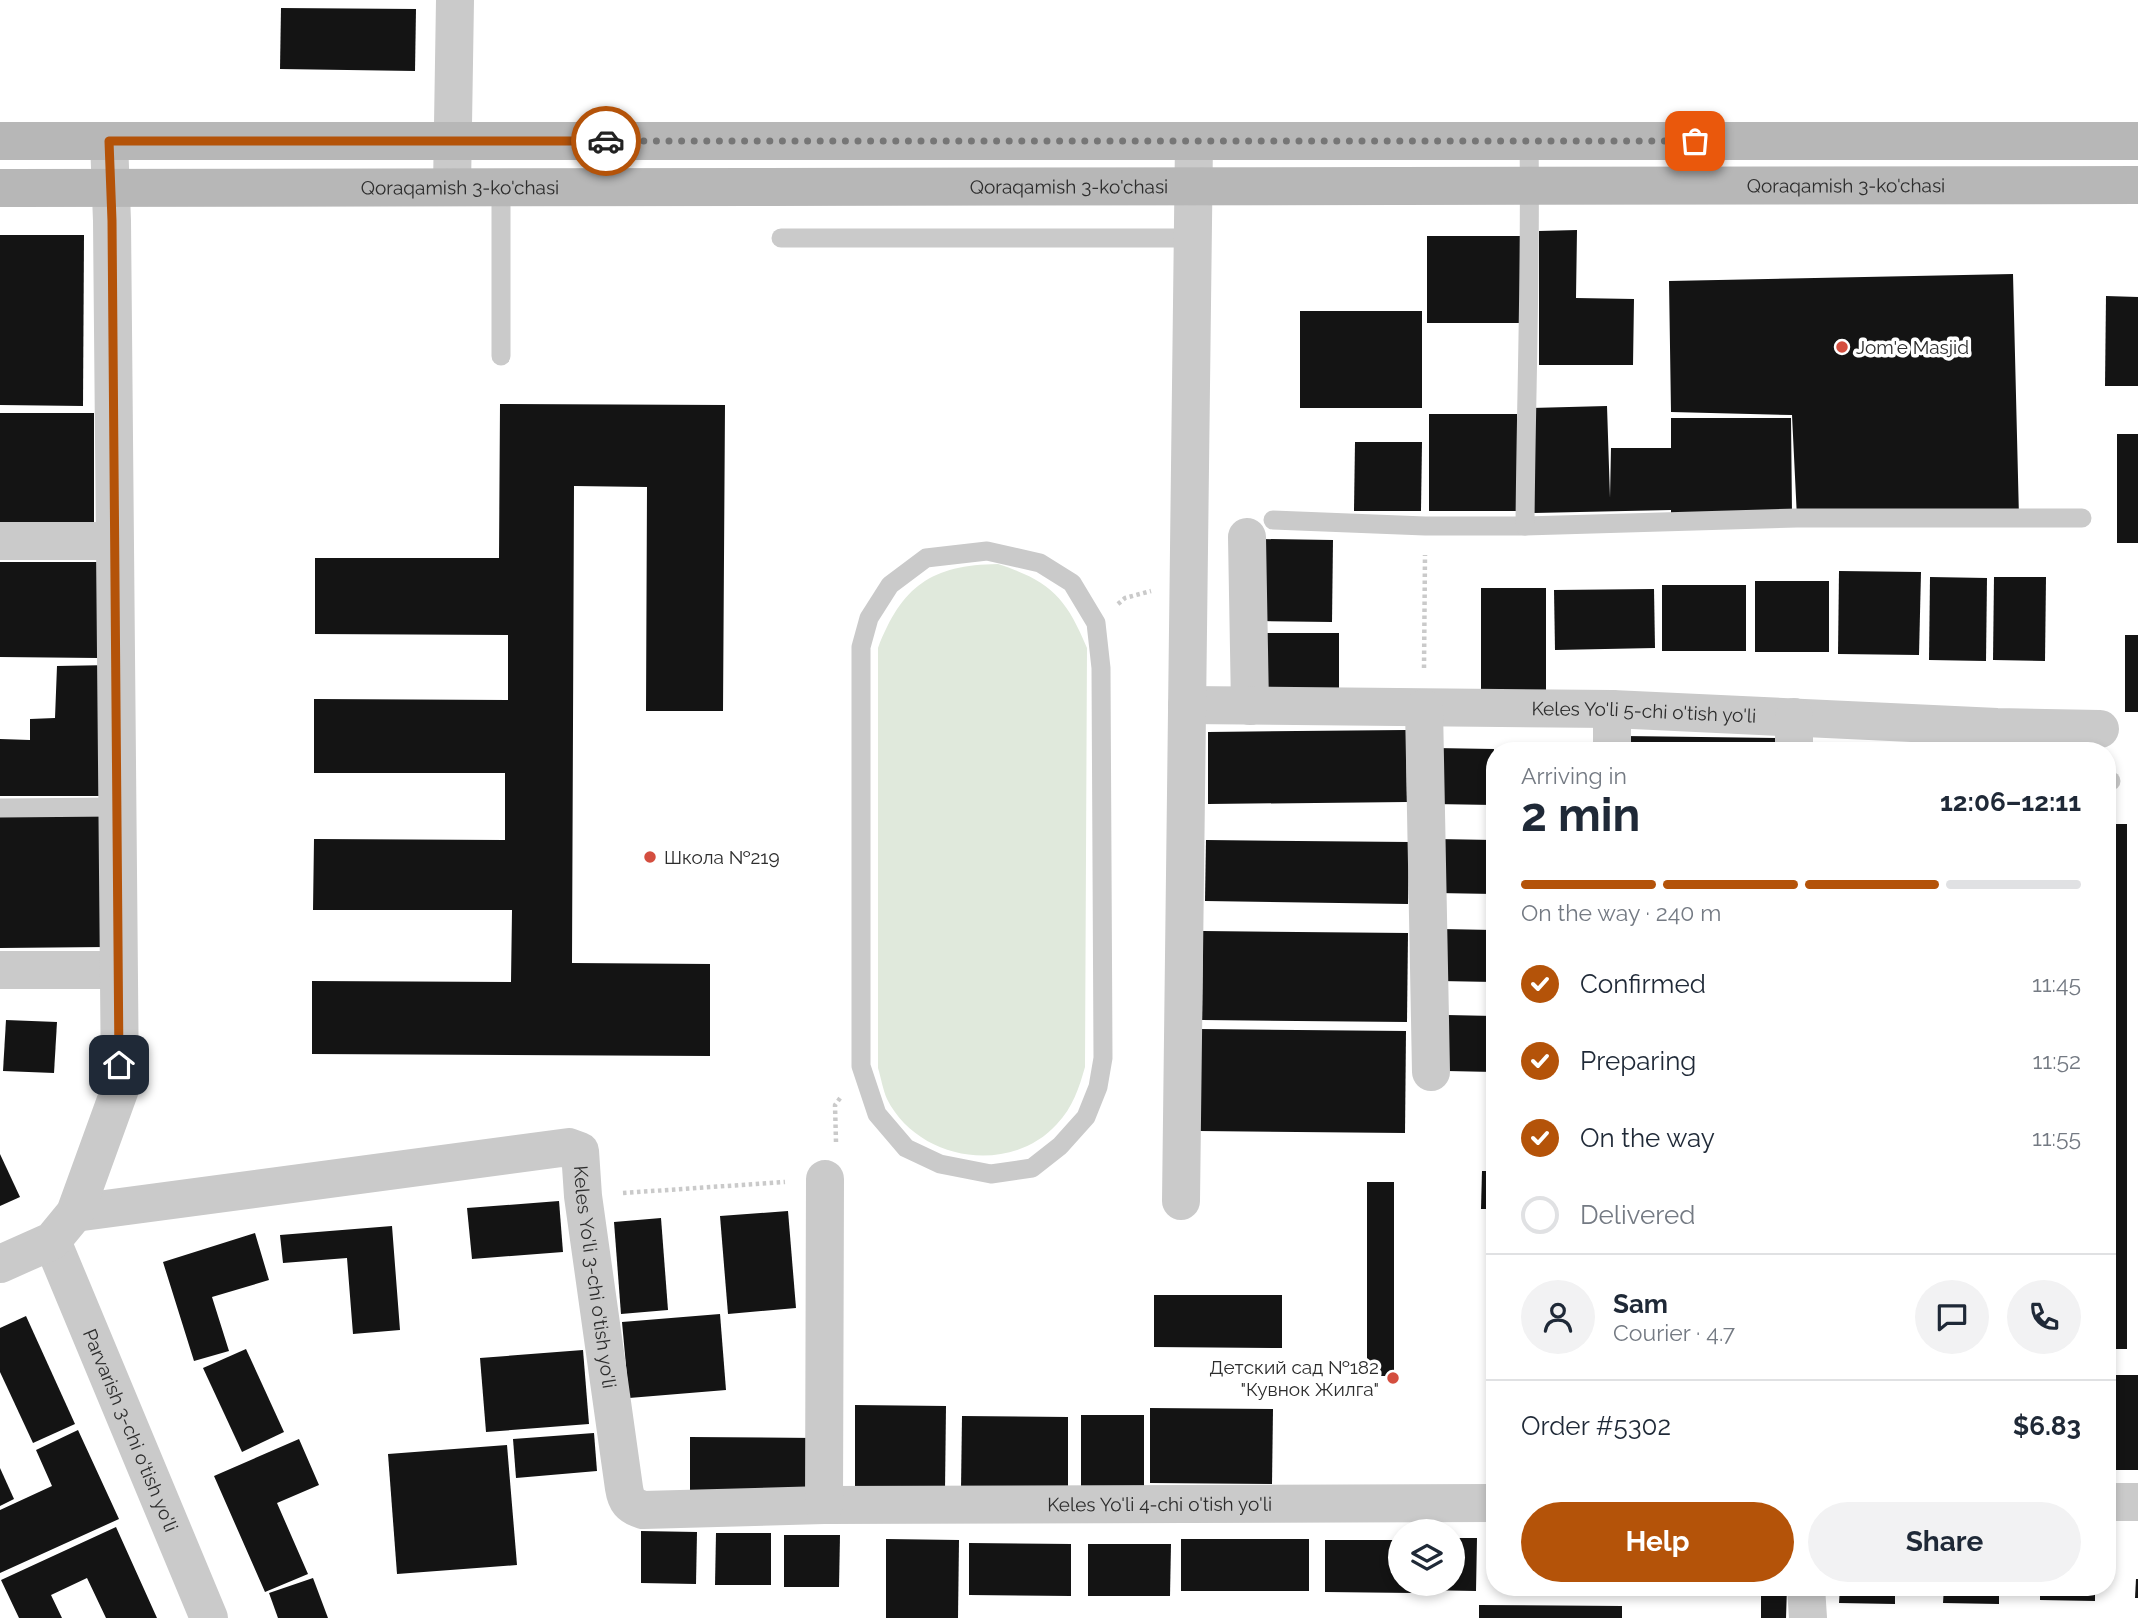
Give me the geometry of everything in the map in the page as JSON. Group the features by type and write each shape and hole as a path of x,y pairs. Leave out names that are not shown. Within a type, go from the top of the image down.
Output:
{"main road":[{"path":"0,141 2138,141"},
{"name":"Qoraqamish 3-ko'chasi","path":"0,188 2138,185"}],"street":[{"path":"452,187 455,0"},
{"path":"0,1264 64,1227 120,1089 109,141"},
{"path":"1181,1201 1194,141"},
{"path":"1250,706 1260,529"},
{"path":"0,541 114,541"},
{"name":"Keles Yo'li 5-chi o'tish yo'li","path":"1187,705 1612,709 1794,734 1997,727 2100,729"},
{"path":"1424,708 1431,1072"},
{"path":"1612,709 1612,742"},
{"path":"0,970 118,970"},
{"name":"Keles Yo'li 3-chi o'tish yo'li","path":"64,1227 569,1147 580,1151 583,1196 626,1500 633,1507 643,1510 824,1505"},
{"path":"824,1505 825,1179"},
{"name":"Parvarish 3-chi o'tish yo'li","path":"64,1227 209,1618"},
{"path":"2116,1502 2138,1502"},
{"name":"Keles Yo'li 4-chi o'tish yo'li","path":"824,1505 1486,1503"},
{"path":"1807,1596 1808,1618"}],"lane":[{"path":"1525,526 1531,217 1529,141"},
{"path":"500,187 501,356"},
{"path":"781,238 1193,238"},
{"path":"1260,529 1525,526 1797,518 2082,518"},
{"path":"987,551 1040,563 1072,583 1096,623 1101,668 1102,724 1103,1058 1098,1087 1086,1117 1060,1146 1032,1168 992,1174 940,1164 906,1148 877,1114 861,1066 861,647 869,618 890,585 926,558 987,551"},
{"path":"0,808 117,807"}],"path":[{"path":"1424,708 1426,526"},
{"path":"1096,623 1125,598 1153,590 1189,590"},
{"path":"583,1196 825,1179"}],"shaded area":[{"path":"998,564 1031,577 1054,593 1072,616 1087,648 1085,1067 1078,1090 1057,1124 1037,1140 1015,1151 991,1155 966,1154 942,1148 920,1136 901,1120 887,1099 878,1068 878,648 897,609 922,583 954,569"}],"building":[{"path":"281,8 416,9 415,71 280,69"},
{"path":"1577,230 1576,298 1634,299 1633,365 1539,365 1539,231"},
{"path":"0,235 84,235 83,406 0,405"},
{"path":"1427,236 1522,236 1522,323 1427,323"},
{"name":"Jom'e Masjid","path":"2013,274 2019,517 1797,518 1792,415 1671,412 1669,281"},
{"path":"2106,296 2138,297 2138,386 2105,386"},
{"path":"1300,311 1422,311 1422,408 1300,408"},
{"path":"500,404 725,405 723,711 646,711 647,487 574,486 572,963 710,964 710,1056 312,1054 312,981 511,982 512,910 313,910 314,839 505,840 505,773 314,773 314,699 508,700 508,635 315,634 315,558 499,558"},
{"path":"1607,406 1610,498 1611,448 1671,448 1671,418 1791,418 1792,514 1671,514 1671,510 1534,513 1531,408"},
{"path":"0,413 94,413 94,534 0,534"},
{"path":"1429,414 1517,414 1517,511 1429,511"},
{"path":"2117,434 2138,434 2138,543 2117,543"},
{"path":"1355,442 1422,442 1421,511 1354,511"},
{"path":"1262,539 1333,540 1332,622 1261,621"},
{"path":"0,562 99,562 98,658 0,657"},
{"path":"1839,571 1921,572 1919,655 1838,654"},
{"path":"1930,577 1987,578 1986,661 1929,660"},
{"path":"1994,577 2046,577 2045,661 1993,660"},
{"path":"1755,581 1829,581 1829,652 1755,652"},
{"path":"1662,585 1746,585 1746,651 1662,651"},
{"path":"1481,588 1546,588 1546,694 1481,694"},
{"path":"1654,589 1655,648 1555,650 1554,590"},
{"path":"1261,633 1339,633 1339,695 1261,695"},
{"path":"2125,635 2138,635 2138,712 2125,712"},
{"path":"112,665 112,796 0,796 0,739 30,740 30,719 55,718 57,666"},
{"path":"1406,730 1407,802 1208,804 1208,732"},
{"path":"1625,736 1777,738 1777,742 1625,742"},
{"path":"1435,748 1486,749 1486,805 1434,804"},
{"path":"0,816 107,816 107,947 0,948"},
{"path":"2116,824 2127,824 2127,1349 2116,1349"},
{"path":"1437,839 1486,840 1486,894 1437,893"},
{"path":"1206,840 1409,842 1408,904 1205,901"},
{"path":"1441,929 1486,930 1486,982 1440,981"},
{"path":"1203,931 1408,933 1407,1022 1202,1020"},
{"path":"1447,1015 1486,1016 1486,1072 1447,1071"},
{"path":"6,1020 57,1022 54,1073 3,1071"},
{"path":"1200,1029 1406,1031 1405,1133 1199,1131"},
{"path":"0,1154 20,1197 0,1206"},
{"path":"1482,1171 1486,1171 1486,1209 1481,1209"},
{"path":"1367,1182 1394,1182 1394,1376 1367,1376"},
{"path":"559,1201 563,1252 472,1259 467,1208"},
{"path":"788,1211 796,1308 728,1314 720,1216"},
{"path":"661,1218 668,1310 621,1314 614,1222"},
{"path":"392,1226 400,1330 353,1334 347,1258 283,1263 280,1235"},
{"path":"255,1233 269,1280 212,1297 229,1351 194,1361 163,1262"},
{"path":"1154,1295 1282,1295 1282,1348 1154,1347"},
{"path":"720,1314 726,1390 629,1398 622,1322"},
{"path":"26,1316 75,1424 33,1443 0,1372 0,1328"},
{"path":"246,1349 284,1432 242,1452 203,1368"},
{"path":"583,1350 589,1424 486,1432 480,1358"},
{"path":"2116,1375 2138,1375 2138,1470 2116,1470"},
{"path":"855,1405 946,1406 945,1490 855,1489"},
{"path":"1150,1408 1273,1409 1272,1484 1150,1483"},
{"path":"1081,1415 1144,1415 1144,1486 1081,1486"},
{"path":"962,1416 1068,1417 1068,1490 961,1489"},
{"path":"78,1430 119,1519 0,1573 0,1510 52,1486 36,1450"},
{"path":"594,1433 597,1471 516,1478 513,1439"},
{"path":"690,1437 816,1438 816,1498 690,1497"},
{"path":"299,1439 319,1485 277,1503 308,1574 265,1592 214,1476"},
{"path":"507,1445 517,1565 397,1574 388,1454"},
{"path":"0,1468 14,1499 0,1506"},
{"path":"116,1527 157,1618 106,1618 87,1578 51,1595 62,1618 19,1618 1,1580"},
{"path":"641,1531 697,1532 696,1584 641,1583"},
{"path":"716,1533 771,1533 771,1585 715,1585"},
{"path":"784,1535 840,1535 839,1587 784,1587"},
{"path":"1465,1538 1477,1538 1476,1591 1465,1591"},
{"path":"886,1539 959,1540 958,1618 886,1618"},
{"path":"1181,1539 1309,1539 1309,1591 1181,1591"},
{"path":"1325,1540 1388,1540 1388,1593 1325,1592"},
{"path":"969,1543 1071,1544 1071,1596 969,1595"},
{"path":"1088,1544 1171,1544 1170,1596 1088,1596"},
{"path":"313,1578 328,1618 278,1618 269,1593"},
{"path":"2138,1579 2138,1598 2135,1598"},
{"path":"1761,1596 1787,1596 1786,1618 1761,1618"},
{"path":"1839,1596 1895,1596 1895,1604 1839,1603"},
{"path":"1943,1596 1999,1596 1999,1604 1943,1603"},
{"path":"2040,1596 2095,1596 2095,1601 2040,1600"},
{"path":"1479,1605 1622,1606 1622,1618 1479,1618"}],"way so far":[{"path":"606,141 1695,141"}],"place":[{"name":"Jom'e Masjid","path":"1842,347"},
{"name":"Школа №219","path":"650,857"},
{"name":"Детский сад №182 \"Кувнок Жилга\"","path":"1393,1378"}],"route":[{"path":"119,1065 112,221 109,141 606,141"}]}
